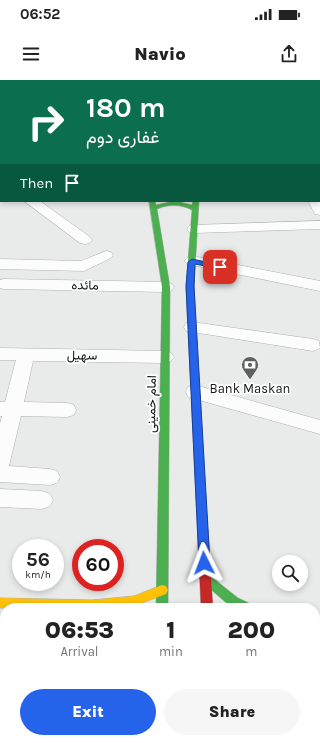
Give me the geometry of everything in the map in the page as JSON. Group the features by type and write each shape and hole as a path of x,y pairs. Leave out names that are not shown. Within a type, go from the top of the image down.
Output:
{"main road":[{"path":"153,205 178,202 195,205 190,286 207,603"},
{"name":"امام خمینی","path":"153,205 166,287 162,603"},
{"path":"205,578 236,603"},
{"path":"126,603 134,602 162,590"}],"street":[{"path":"32,202 85,240"},
{"path":"194,229 320,225"},
{"path":"2,289 6,264 84,266 106,255"},
{"path":"192,262 320,286"},
{"name":"مائده","path":"2,289 166,287"},
{"path":"192,327 313,345"},
{"name":"سهیل","path":"0,354 165,357"},
{"path":"0,463 6,409 26,354"},
{"path":"196,392 320,427"},
{"path":"6,409 67,410"},
{"path":"0,474 50,478"},
{"path":"0,498 42,500"}],"traffic: fast":[{"path":"152,202 166,287 162,603"},
{"path":"196,202 190,287 202,518"},
{"path":"154,208 169,203 180,203 195,209"},
{"path":"205,578 236,603"}],"traffic: slow":[{"path":"113,603 134,601 162,590"}],"traffic: jam":[{"path":"202,518 207,603"}],"place":[{"name":"Bank Maskan","path":"250,380"}],"route":[{"path":"204,563 190,286 192,262 220,267"}]}
